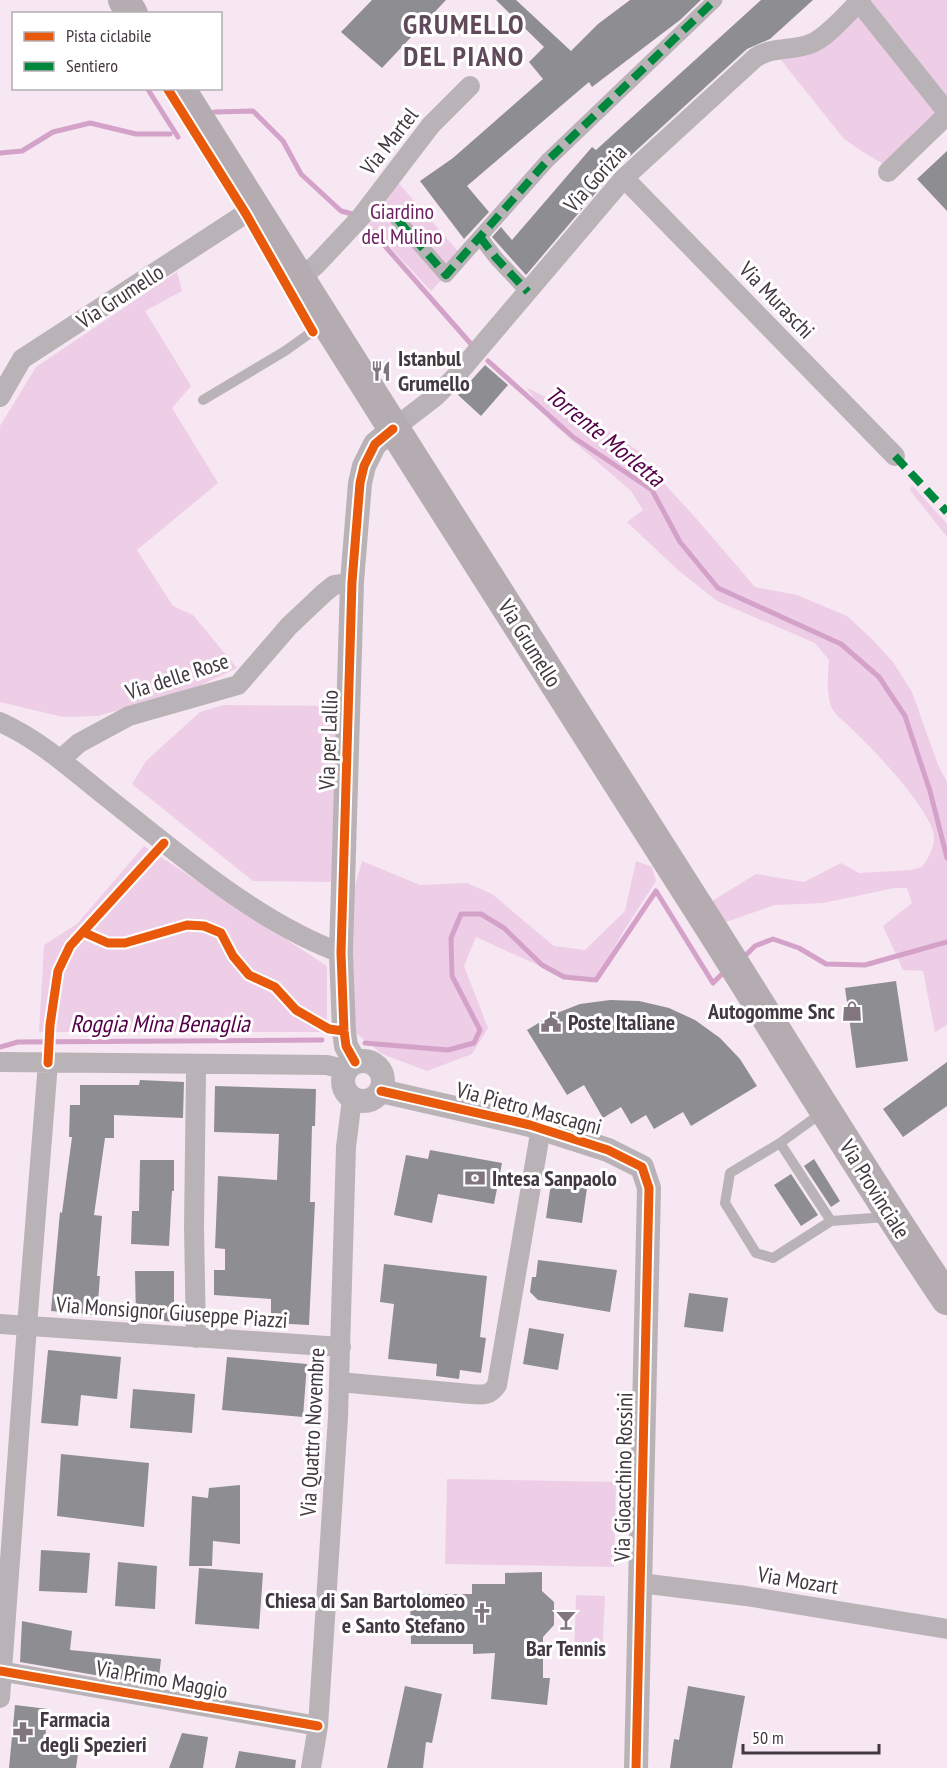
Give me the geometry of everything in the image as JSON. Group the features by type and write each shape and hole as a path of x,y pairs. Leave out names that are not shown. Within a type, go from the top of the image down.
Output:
{"main road":[{"name":"Via Grumello","path":"180,90 393,429 806,1077"},
{"name":"Via Provinciale","path":"806,1077 892,1216 947,1299"}],"street":[{"path":"398,220 446,275 547,161 715,0"},
{"path":"860,1 947,114 888,172"},
{"name":"Via Gorizia","path":"393,429 448,384 624,178 755,58 762,53 810,44 819,39 860,1"},
{"name":"Via Martel","path":"299,280 360,218 431,125 470,86"},
{"name":"Via Muraschi","path":"624,178 895,456"},
{"name":"Via Grumello","path":"0,397 22,359 254,208"},
{"path":"480,237 528,292"},
{"name":"Via per Lallio","path":"351,1066 344,1030 341,953 351,582 360,483 364,466 375,444 393,429"},
{"name":"Via delle Rose","path":"60,759 79,743 129,716 238,685 289,626 324,593 334,585 351,582"},
{"path":"0,722 31,737 164,843 235,895 285,928 341,953"},
{"path":"0,1062 351,1066 372,1063 378,1067 383,1082 381,1091 376,1097 360,1102 352,1099 346,1093 343,1086 351,1066"},
{"path":"0,1698 48,1063"},
{"path":"194,1064 196,1072 194,1227 196,1338"},
{"name":"Via Pietro Mascagni","path":"381,1091 541,1128 608,1149 642,1167 650,1188"},
{"name":"Via Quattro Novembre","path":"311,1768 318,1726 341,1347 346,1147 352,1099"},
{"path":"339,1382 484,1395 492,1392 497,1385 541,1128"},
{"name":"Via Gioacchino Rossini","path":"636,1768 650,1188"},
{"name":"Via Monsignor Giuseppe Piazzi","path":"0,1324 341,1347"},
{"name":"Via Mozart","path":"640,1583 746,1596 947,1629"},
{"name":"Via Primo Maggio","path":"1,1671 318,1726"}],"lane":[{"path":"203,400 285,351 326,322"},
{"path":"826,1110 780,1143 730,1173 725,1203 756,1253 773,1258 831,1221 892,1216"},
{"path":"780,1143 831,1221"}],"green space":[{"path":"861,0 947,0 947,117 894,170 844,139 773,50 801,46"},
{"name":"Giardino del Mulino","path":"395,179 463,257 431,291 363,218"},
{"path":"177,272 182,291 145,311 191,386 172,408 218,483 137,550 173,606 193,615 237,668 182,694 98,716 63,717 0,702 0,426 36,367"},
{"path":"526,387 595,423 640,452 668,488 755,587 797,595 847,616 893,662 912,692 938,765 947,782 947,1025 935,1032 923,971 903,970 883,926 912,903 907,888 894,888 824,903 775,905 726,922 709,903 756,874 804,882 841,863 859,873 911,870 922,867 933,846 932,827 902,783 833,709 829,701 828,689 829,660 815,643 717,601 679,571 627,522 643,510 631,491 551,422"},
{"path":"912,485 947,524 947,537 910,490"},
{"path":"224,705 339,706 332,882 253,881 132,784 146,761 200,712"},
{"path":"144,846 327,966 327,1032 39,1032 44,945 77,924"},
{"path":"362,861 420,885 467,883 492,894 554,946 585,950 625,911 636,861 652,867 656,881 596,980 564,977 476,937 464,966 488,1028 472,1054 427,1071 382,1054 352,1030 354,889"},
{"path":"447,1479 616,1482 614,1567 445,1564"},
{"path":"576,1595 605,1596 602,1658 574,1657"}],"building":[{"path":"372,0 446,0 382,68 341,32"},
{"path":"496,0 516,0 571,51 598,24 630,0 701,0 680,20 592,87 589,82 467,186 489,212 464,239 420,181 453,158 543,79 529,62 544,47"},
{"path":"761,0 813,0 770,39 747,49 616,169 526,275 492,237 501,227 512,240 592,147 596,150"},
{"path":"947,151 947,211 917,179"},
{"path":"485,365 508,385 481,416 458,395"},
{"path":"896,981 908,1061 856,1068 845,988"},
{"path":"610,1000 639,1001 669,1008 695,1020 720,1038 740,1059 757,1086 691,1126 683,1112 654,1129 646,1115 631,1124 621,1107 603,1118 584,1085 567,1095 527,1030 552,1015 580,1004"},
{"path":"947,1062 947,1106 903,1137 883,1109"},
{"path":"140,1080 184,1082 183,1118 114,1115 114,1138 105,1138 94,1215 102,1216 97,1276 100,1276 97,1315 51,1311 60,1212 62,1213 72,1137 69,1137 70,1105 80,1105 80,1085 139,1085"},
{"path":"215,1086 316,1089 315,1126 312,1126 310,1202 315,1202 309,1325 271,1323 271,1299 214,1295 214,1270 225,1270 225,1249 215,1248 218,1176 277,1180 279,1134 214,1132"},
{"path":"430,1150 502,1163 494,1204 438,1194 432,1223 394,1215 406,1155 428,1159"},
{"path":"814,1159 840,1201 831,1207 804,1166"},
{"path":"140,1160 174,1160 169,1246 131,1244 132,1211 139,1211"},
{"path":"791,1174 818,1215 801,1226 774,1185"},
{"path":"551,1183 587,1188 582,1223 546,1218"},
{"path":"538,1260 617,1270 610,1312 538,1300 530,1292 532,1277 536,1277"},
{"path":"384,1264 487,1276 480,1337 486,1338 481,1373 460,1370 459,1379 436,1376 437,1364 388,1359 394,1304 380,1302"},
{"path":"135,1271 174,1271 174,1322 136,1318"},
{"path":"689,1293 728,1298 723,1332 684,1327"},
{"path":"529,1328 564,1334 558,1370 523,1364"},
{"path":"48,1350 121,1357 117,1399 81,1395 78,1426 41,1423"},
{"path":"227,1357 307,1364 303,1417 222,1410"},
{"path":"133,1389 195,1394 192,1433 130,1428"},
{"path":"61,1454 149,1463 144,1527 57,1516"},
{"path":"240,1485 240,1544 213,1541 212,1566 189,1566 192,1496 208,1498 209,1488"},
{"path":"41,1550 90,1553 87,1593 39,1591"},
{"path":"118,1562 157,1566 155,1609 115,1606"},
{"path":"199,1568 263,1573 259,1629 195,1624"},
{"name":"Chiesa di San Bartolomeo e Santo Stefano","path":"542,1572 542,1591 554,1602 554,1625 543,1637 543,1678 550,1678 547,1705 491,1699 495,1653 473,1654 473,1644 411,1644 410,1594 472,1594 472,1584 505,1584 505,1573"},
{"path":"22,1621 72,1631 70,1650 161,1659 158,1686 20,1662"},
{"path":"405,1686 442,1694 432,1743 426,1742 423,1768 387,1768"},
{"path":"688,1686 745,1696 732,1768 670,1768 674,1739 679,1740"},
{"path":"15,1705 48,1709 45,1741 79,1746 76,1768 9,1768"},
{"path":"182,1733 208,1737 203,1768 169,1768"},
{"path":"239,1751 296,1760 295,1768 235,1768"}],"waterway":[{"path":"148,90 178,137"},
{"name":"Torrente Morletta","path":"214,112 253,111 283,141 301,174 341,211 356,215"},
{"name":"Torrente Morletta","path":"0,153 22,151 53,132 90,123 136,134 170,134"},
{"name":"Torrente Morletta","path":"370,229 471,344"},
{"name":"Torrente Morletta","path":"488,361 573,437 652,490 680,542 718,588 841,644 879,677 905,716 930,791 947,858"},
{"name":"Roggia Mina Benaglia","path":"365,1043 448,1050 474,1043 480,1030 452,976 451,938 461,914 481,914 504,928 542,965 564,977 596,980 656,891 713,983 721,975"},
{"name":"Roggia Mina Benaglia","path":"747,954 755,946 773,939 799,948 826,964 865,965 947,942"},
{"name":"Roggia Mina Benaglia","path":"0,1047 18,1042 322,1040"}],"marked path":[{"path":"398,220 446,275 547,161 715,0"},
{"path":"480,237 528,292"},
{"path":"895,456 947,512"}],"cycle path":[{"path":"168,90 246,214 313,332"},
{"path":"355,1062 346,1046 344,1031 341,953 352,582 360,483 364,466 375,444 393,429"},
{"path":"48,1063 50,1025 58,971 70,946 164,843"},
{"path":"83,932 108,943 125,943 187,925 204,926 221,933 233,956 249,975 275,987 296,1010 329,1029 344,1031"},
{"path":"381,1091 530,1125 608,1150 642,1167 649,1188 636,1768"},
{"path":"0,1671 318,1726"}],"place":[{"name":"Istanbul Grumello","path":"381,371"},
{"name":"Autogomme Snc","path":"852,1011"},
{"name":"Poste Italiane","path":"551,1022"},
{"name":"Intesa Sanpaolo","path":"475,1178"},
{"name":"Chiesa di San Bartolomeo e Santo Stefano","path":"482,1613"},
{"name":"Bar Tennis","path":"566,1620"},
{"name":"Farmacia degli Spezieri","path":"23,1732"}],"district":[{"name":"GRUMELLO DEL PIANO","path":"464,39"}]}
